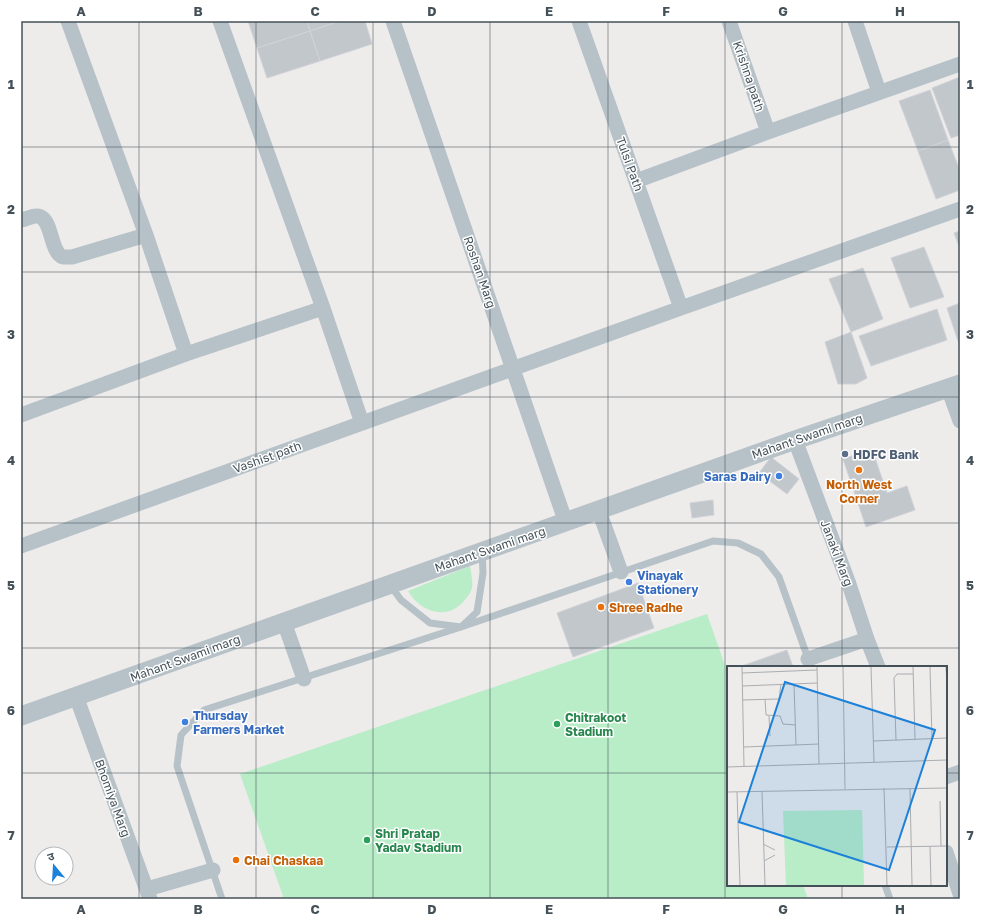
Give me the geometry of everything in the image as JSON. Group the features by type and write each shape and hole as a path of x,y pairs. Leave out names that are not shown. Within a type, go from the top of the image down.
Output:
{"street":[{"path":"68,21 146,234 186,354"},
{"path":"220,21 323,308 362,423"},
{"name":"Roshan Marg","path":"393,21 514,368 566,523"},
{"name":"Tulsi Path","path":"579,21 681,308"},
{"name":"Krishna path","path":"729,21 768,132"},
{"path":"854,21 879,92"},
{"path":"636,181 768,132 960,64"},
{"name":"Vashist path","path":"21,546 960,209"},
{"path":"21,220 37,216 42,217 46,222 57,252 62,257 72,257 146,234"},
{"path":"21,415 186,354 323,308"},
{"path":"954,386 960,421"},
{"name":"Mahant Swami marg","path":"21,716 482,551 566,523 795,440 954,386"},
{"name":"Janaki Marg","path":"795,440 849,584 878,666"},
{"path":"599,511 621,572"},
{"path":"284,622 304,679"},
{"path":"810,663 867,639"},
{"name":"Bhomiya Marg","path":"76,696 149,894"},
{"path":"947,777 960,772"},
{"path":"947,855 960,894"},
{"path":"149,894 213,870"}],"lane":[{"path":"222,899 177,766 181,735 204,710 462,627 713,541 738,543 761,554 779,577 810,663"},
{"path":"462,627 477,612 483,573 482,551"},
{"path":"390,585 401,600 430,623 462,627"},
{"path":"885,886 890,899"}],"green space":[{"path":"470,566 472,583 471,592 464,601 450,611 442,612 427,609 419,604 408,591"},
{"name":"Chitrakoot Stadium","path":"707,614 727,671 727,886 803,886 808,899 284,899 240,774"}],"building":[{"path":"248,21 307,21 310,31 257,48"},
{"path":"307,21 340,21 310,31"},
{"path":"340,21 365,21 372,44 320,61 310,31"},
{"path":"310,31 320,61 267,78 257,48"},
{"path":"960,77 960,135 951,138 932,88"},
{"path":"930,90 948,140 918,151 899,101"},
{"path":"948,140 960,171 960,190 936,199 918,151"},
{"path":"960,231 960,249 954,233"},
{"path":"924,247 944,297 910,308 891,258"},
{"path":"863,268 883,319 851,332 829,279"},
{"path":"960,303 960,347 947,308"},
{"path":"937,309 947,340 871,366 859,336"},
{"path":"851,332 867,378 856,384 838,384 825,342"},
{"path":"872,449 887,493 907,486 915,510 866,527 843,459"},
{"name":"Saras Dairy","path":"771,457 799,479 787,494 759,473"},
{"path":"713,500 714,515 692,518 690,503"},
{"path":"638,583 654,628 573,657 557,613"},
{"path":"787,650 793,666 742,666"}],"place":[{"name":"HDFC Bank","path":"845,454"},
{"name":"North West Corner","path":"859,470"},
{"name":"Saras Dairy","path":"779,476"},
{"name":"Vinayak Stationery","path":"629,582"},
{"name":"Shree Radhe","path":"601,607"},
{"name":"Thursday Farmers Market","path":"185,722"},
{"name":"Chitrakoot Stadium","path":"557,724"},
{"name":"Shri Pratap Yadav Stadium","path":"367,840"},
{"name":"Chai Chaskaa","path":"236,860"}]}
